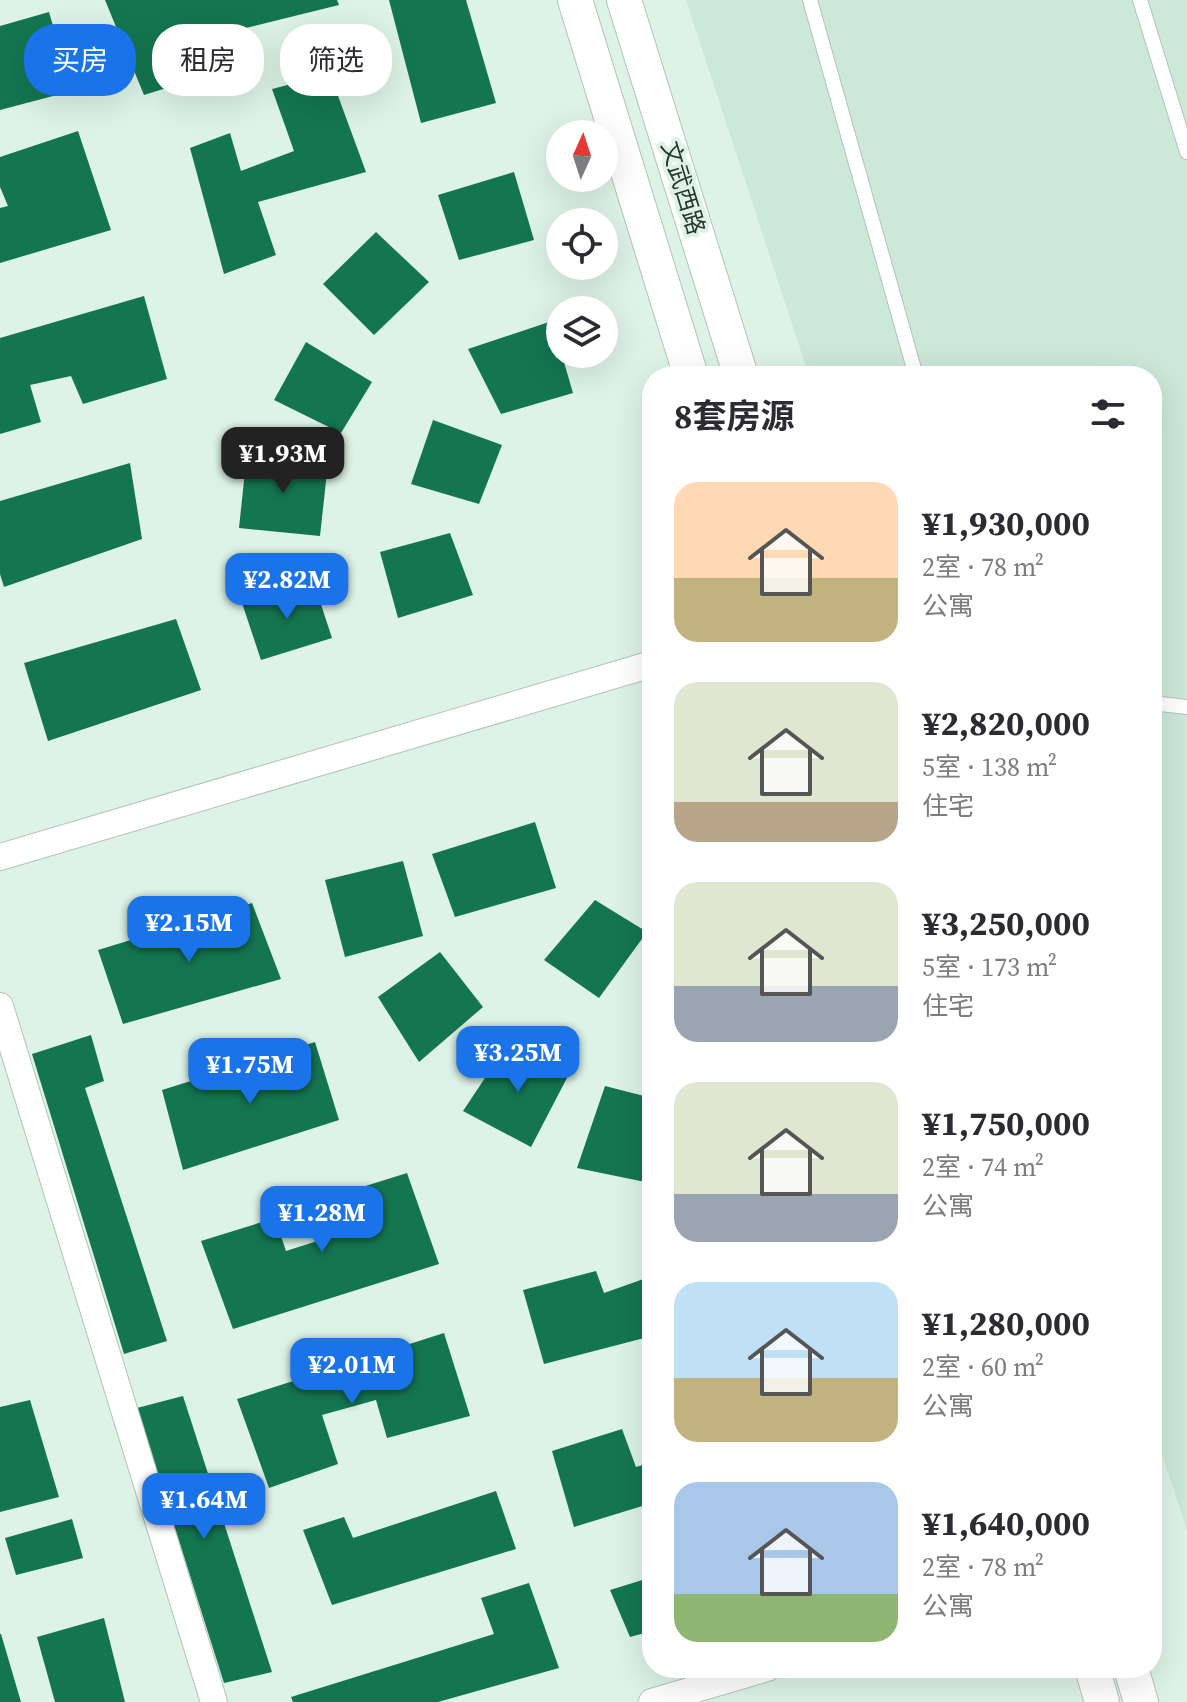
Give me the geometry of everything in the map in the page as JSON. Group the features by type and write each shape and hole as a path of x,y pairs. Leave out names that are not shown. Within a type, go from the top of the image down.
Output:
{"street":[{"name":"文武西路","path":"575,0 688,366"},
{"name":"文武西路","path":"624,0 738,366"},
{"path":"0,857 642,667"},
{"path":"0,1006 214,1702"},
{"path":"652,1702 733,1678"},
{"path":"1095,1678 1102,1702"},
{"path":"1134,1678 1141,1702"}],"lane":[{"path":"810,0 913,366"},
{"path":"1140,0 1187,152"},
{"path":"1162,704 1187,707"}],"shaded area":[{"path":"686,0 1187,0 1187,1530 1162,1454 1162,366 806,366"}],"building":[{"path":"105,0 337,0 339,5 262,24 152,24 152,92 144,95 136,76 136,24 115,24"},
{"path":"389,0 466,0 496,103 421,123"},
{"path":"49,12 52,24 24,24 24,96 53,96 0,110 0,26"},
{"path":"280,87 280,96 338,96 366,172 258,202 276,255 224,274 190,148 230,133 241,171 294,151 272,89"},
{"path":"78,131 111,230 0,263 0,208 8,206 0,187 0,157"},
{"path":"514,172 534,240 459,260 438,195"},
{"path":"376,232 429,282 374,335 323,284"},
{"path":"144,296 167,379 83,404 71,376 30,385 41,422 0,434 0,338"},
{"path":"546,323 546,368 566,368 573,393 501,414 468,349"},
{"path":"306,342 372,382 341,433 274,400"},
{"path":"433,420 502,445 479,504 411,484"},
{"path":"247,452 328,463 320,536 239,528"},
{"path":"130,463 142,539 4,587 0,574 0,501"},
{"path":"450,533 473,595 398,618 380,552"},
{"path":"314,583 332,638 261,660 242,603"},
{"path":"176,619 201,690 48,741 24,663"},
{"path":"535,822 556,888 455,917 432,854"},
{"path":"403,861 423,936 345,957 325,880"},
{"path":"595,900 642,929 642,939 599,998 544,960"},
{"path":"252,903 281,979 123,1024 98,950"},
{"path":"440,952 483,1007 419,1062 378,997"},
{"path":"91,1035 104,1081 85,1088 167,1341 124,1354 32,1054"},
{"path":"315,1042 339,1120 183,1170 162,1090"},
{"path":"509,1042 569,1074 531,1147 463,1111"},
{"path":"605,1086 642,1095 642,1181 577,1168"},
{"path":"407,1173 439,1264 233,1329 201,1241 275,1218 286,1251 339,1234 324,1199"},
{"path":"596,1271 604,1293 642,1280 642,1339 544,1364 523,1290"},
{"path":"444,1333 470,1416 387,1438 376,1400 322,1415 338,1464 269,1488 237,1399"},
{"path":"183,1396 272,1672 224,1683 137,1408"},
{"path":"30,1400 59,1497 0,1512 0,1407"},
{"path":"622,1429 636,1467 642,1465 642,1506 574,1527 552,1451"},
{"path":"496,1491 516,1549 332,1605 303,1530 344,1517 353,1538"},
{"path":"72,1519 83,1558 16,1575 5,1538"},
{"path":"642,1580 642,1634 630,1637 610,1590"},
{"path":"529,1583 559,1668 438,1702 293,1702 291,1697 494,1634 481,1598"},
{"path":"104,1618 125,1702 55,1702 37,1637"},
{"path":"1,1634 21,1702 0,1702"}]}
